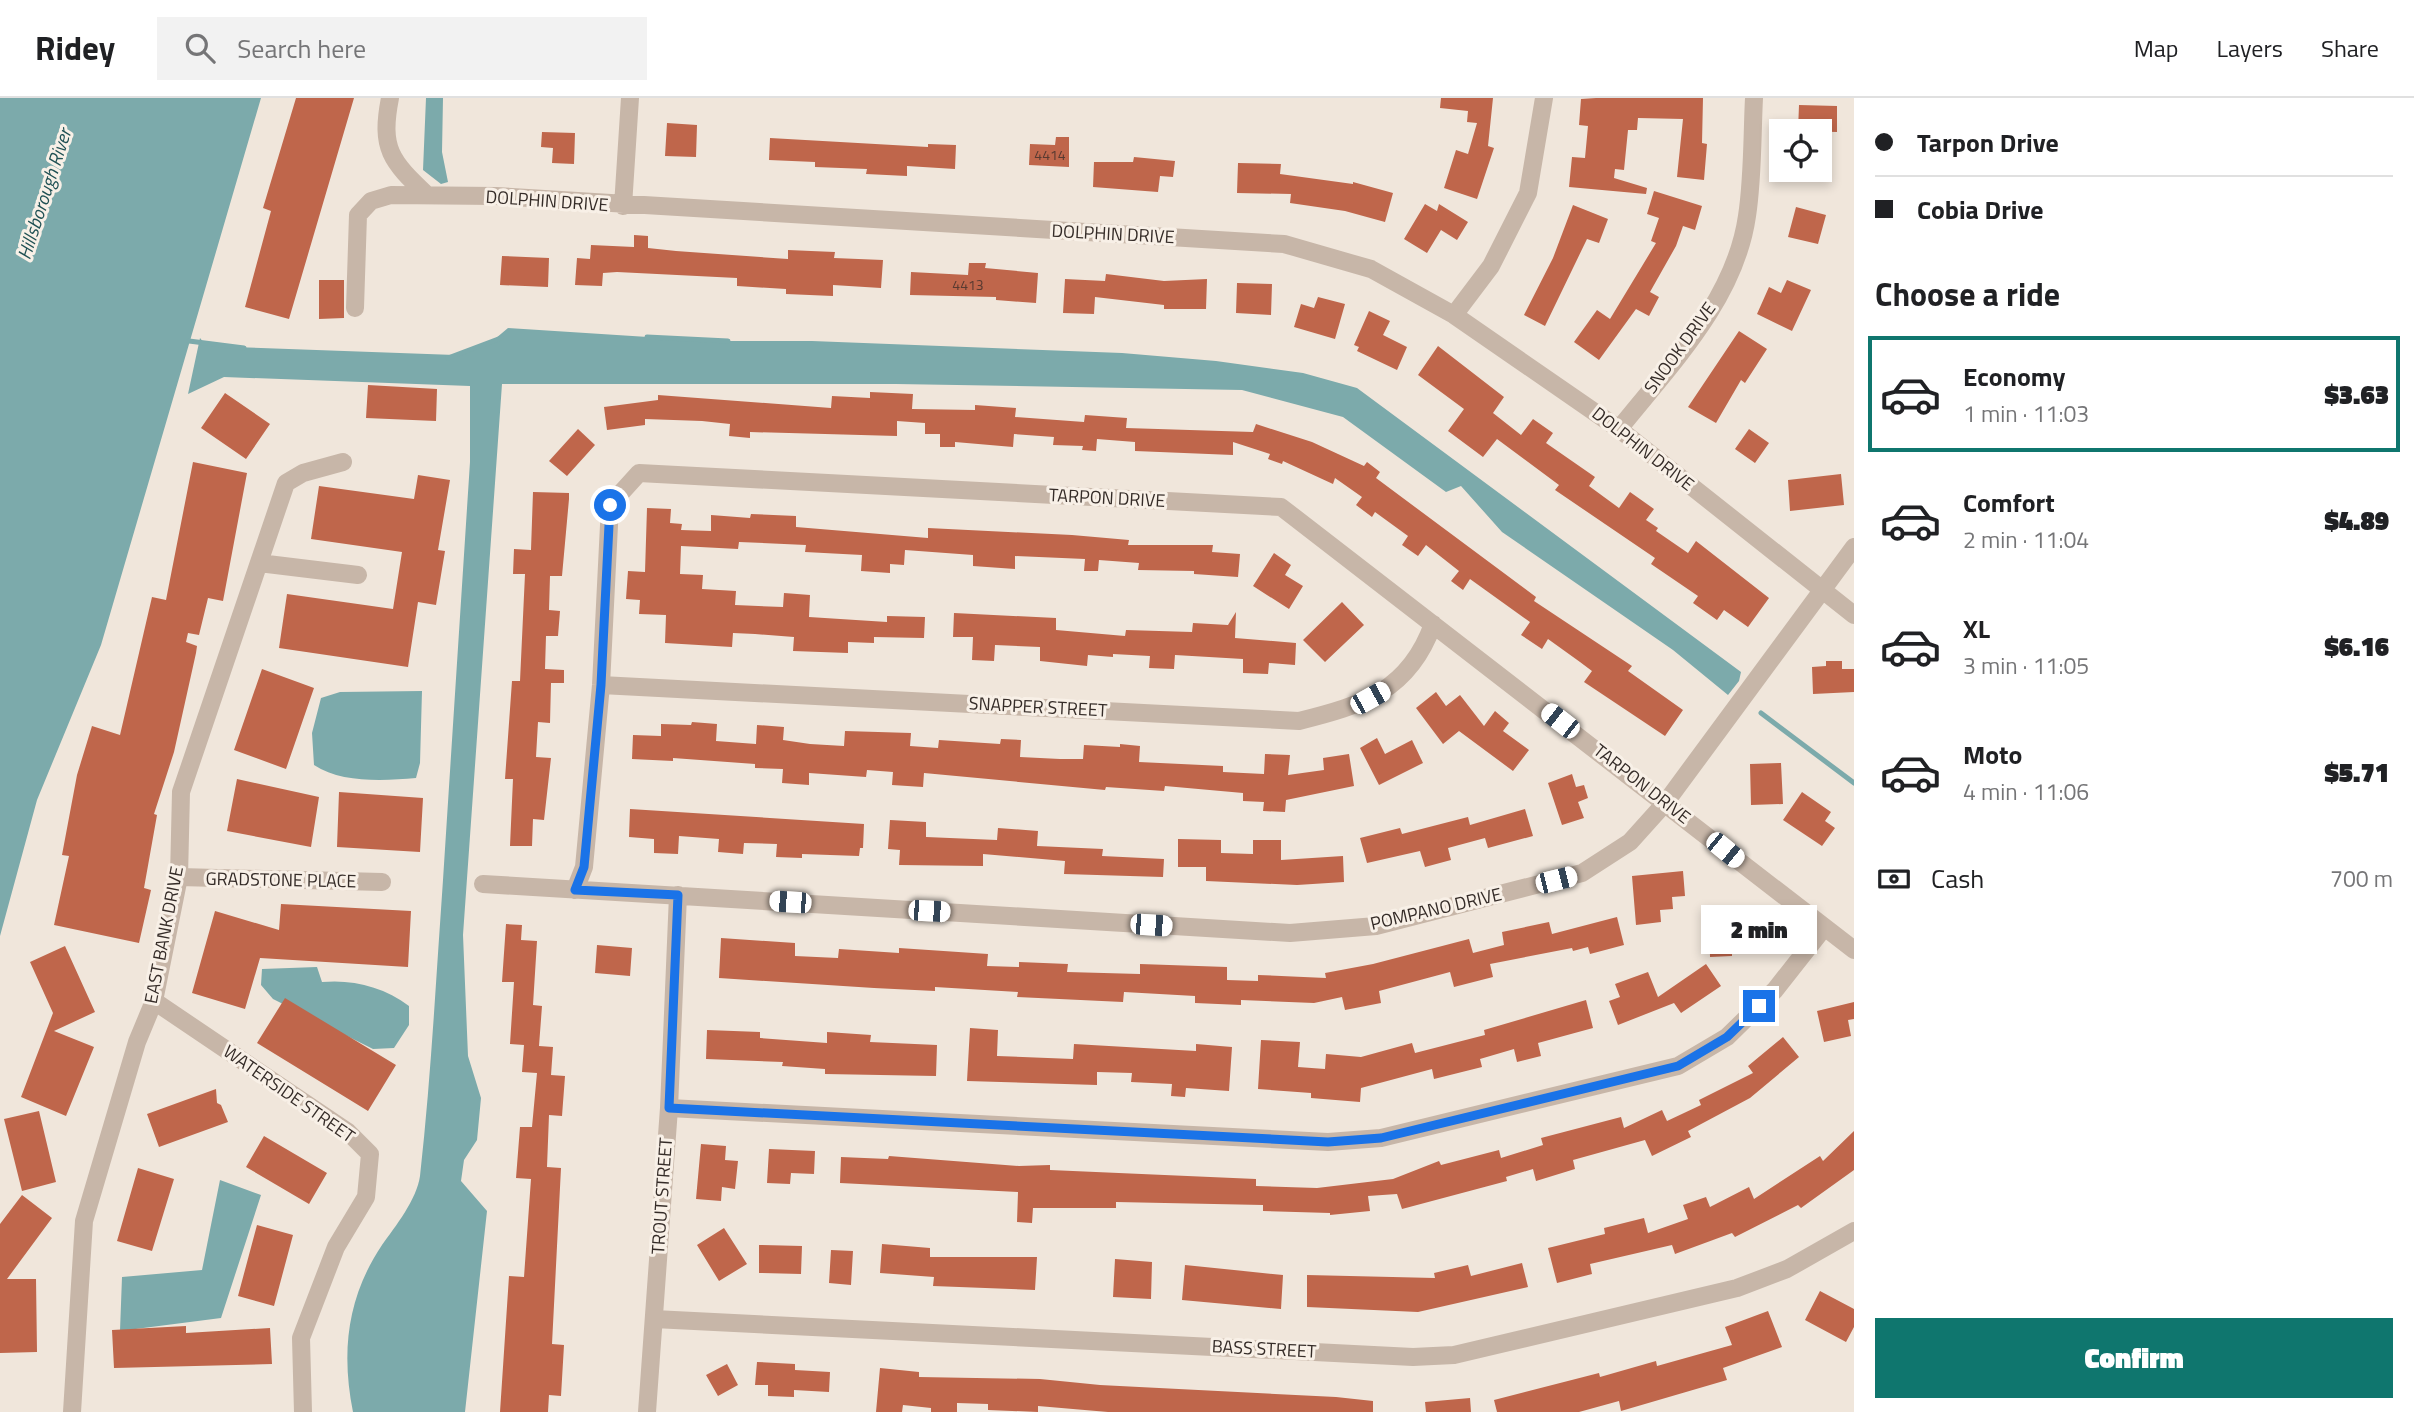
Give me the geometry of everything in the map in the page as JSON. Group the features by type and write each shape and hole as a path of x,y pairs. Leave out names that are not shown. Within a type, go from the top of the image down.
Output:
{"street":[{"path":"390,98 386,117 387,149 402,172 427,195"},
{"path":"623,206 630,98"},
{"path":"1454,315 1491,266 1528,193 1544,98"},
{"name":"SNOOK DRIVE","path":"1619,429 1707,317 1736,262 1748,216 1754,98"},
{"name":"DOLPHIN DRIVE","path":"355,308 358,215 370,201 391,195 496,196 623,206 1284,244 1371,269 1454,315 1619,429 1854,615"},
{"name":"EAST BANK DRIVE","path":"72,1412 83,1222 137,1042 153,1001 179,877 181,792 286,483 303,473 343,462"},
{"name":"TARPON DRIVE","path":"575,890 584,867 601,685 610,505 639,474 1281,507 1666,802 1823,929 1854,950"},
{"name":"POMPANO DRIVE","path":"483,884 1290,933 1376,926 1582,873 1630,842 1666,802 1854,547"},
{"path":"260,563 358,575"},
{"name":"SNAPPER STREET","path":"601,685 1299,721 1350,708 1389,687 1423,653 1433,624"},
{"name":"GRADSTONE PLACE","path":"179,877 382,882"},
{"name":"TROUT STREET","path":"648,1412 669,1108 678,895"},
{"path":"669,1108 1328,1142 1381,1138 1678,1066 1727,1037 1775,990 1823,929"},
{"name":"WATERSIDE STREET","path":"153,1001 348,1132 370,1154 366,1197 336,1247 301,1338 303,1412"},
{"name":"BASS STREET","path":"653,1319 1413,1357 1454,1355 1737,1288 1787,1269 1854,1231"}],"water":[{"name":"Hillsborough River","path":"0,98 261,98 101,645 37,800 0,936"},
{"path":"426,98 443,98 442,152 448,182 441,184 423,170"},
{"path":"508,328 710,341 812,341 1122,353 1216,361 1303,373 1357,388 1741,672 1739,681 1728,695 1673,650 1502,532 1461,486 1446,492 1343,417 1242,390 896,384 502,384 463,935 468,1056 481,1098 477,1140 464,1160 461,1181 487,1211 465,1412 353,1412 349,1390 348,1347 354,1305 370,1265 410,1203 420,1176 433,1028 470,462 470,386 224,377 188,394 200,338 204,343 233,347 455,355 489,344"},
{"path":"422,691 420,763 416,778 349,778 314,765 312,733 321,698 340,692"},
{"path":"317,967 322,982 357,983 379,989 409,1006 409,1025 394,1048 373,1049 273,999 261,985 262,969"},
{"path":"220,1180 261,1195 221,1318 120,1331 122,1277 202,1270"}],"building":[{"path":"296,98 354,98 289,319 245,307 271,211 263,208"},
{"path":"1441,98 1493,98 1488,146 1494,148 1477,199 1444,188 1456,150 1468,154 1477,123 1467,122 1468,111 1440,108"},
{"path":"1703,98 1702,143 1707,144 1704,180 1677,177 1683,119 1638,118 1637,130 1628,130 1624,170 1615,169 1614,178 1647,188 1646,194 1569,187 1572,157 1585,158 1588,126 1579,125 1581,99"},
{"path":"1799,105 1837,106 1837,132 1832,132 1832,119 1798,119"},
{"path":"667,123 697,125 696,157 665,156"},
{"path":"542,132 575,133 574,164 552,163 553,148 541,147"},
{"path":"1056,137 1069,137 1069,167 1029,165 1030,144 1055,145"},
{"path":"770,138 928,147 928,144 956,145 955,169 907,166 907,176 866,174 867,169 815,167 815,162 769,160"},
{"path":"1134,157 1175,161 1173,177 1160,176 1158,192 1093,187 1094,162 1133,162"},
{"path":"1238,163 1281,164 1280,174 1353,182 1393,193 1385,222 1345,211 1290,203 1291,194 1237,193"},
{"path":"1654,191 1702,206 1695,230 1683,226 1676,246 1650,292 1659,297 1649,316 1636,309 1599,360 1574,342 1597,310 1610,319 1656,243 1651,241 1659,218 1647,214"},
{"path":"1425,204 1437,211 1439,204 1468,222 1457,240 1441,230 1427,253 1404,239"},
{"path":"1573,205 1608,219 1599,243 1587,239 1545,326 1524,315 1553,258"},
{"path":"1796,207 1826,215 1818,244 1788,237"},
{"path":"634,235 648,236 648,248 676,251 788,259 788,250 835,252 834,258 883,260 881,288 833,285 833,296 786,294 786,289 737,286 737,278 617,272 603,273 602,286 575,285 577,258 590,259 591,245 634,247"},
{"path":"502,256 549,258 548,287 500,285"},
{"path":"969,263 986,263 985,268 1038,273 1036,303 996,300 996,297 910,295 911,272 968,275"},
{"path":"1106,274 1164,281 1207,279 1206,309 1164,309 1164,305 1095,297 1094,314 1063,313 1065,279 1105,281"},
{"path":"319,280 344,280 344,318 319,319"},
{"path":"1787,280 1811,290 1792,331 1757,314 1769,287 1781,293"},
{"path":"1237,283 1272,284 1271,315 1236,313"},
{"path":"1318,297 1345,304 1335,339 1294,327 1301,304 1314,308"},
{"path":"1369,311 1390,321 1383,335 1407,347 1397,370 1357,351 1359,347 1354,345"},
{"path":"1739,331 1767,349 1745,383 1741,380 1716,423 1688,407"},
{"path":"1438,346 1504,397 1493,413 1521,435 1533,419 1553,433 1546,443 1595,477 1589,486 1619,508 1630,492 1654,509 1646,520 1658,528 1656,531 1688,553 1696,541 1769,598 1748,627 1724,610 1717,620 1693,603 1698,596 1651,564 1655,558 1555,490 1559,485 1497,439 1483,457 1448,431 1464,409 1418,375"},
{"path":"368,385 437,389 436,421 366,418"},
{"path":"870,392 913,394 912,409 975,410 975,405 1016,408 1015,417 1084,422 1085,415 1127,418 1126,428 1253,432 1256,424 1312,442 1364,466 1367,462 1380,472 1376,478 1536,597 1534,601 1632,666 1628,671 1683,710 1665,736 1584,682 1592,671 1548,639 1542,649 1521,635 1530,622 1470,579 1463,590 1451,581 1459,571 1426,545 1418,556 1402,545 1408,536 1375,512 1372,517 1356,505 1362,497 1335,478 1333,484 1283,461 1282,464 1268,459 1270,454 1233,442 1233,455 1135,451 1135,442 1097,439 1096,451 1082,450 1083,446 1053,445 1054,437 1014,434 1013,447 955,442 955,447 940,447 940,434 925,434 925,423 897,421 897,436 750,432 750,438 729,436 730,424 702,421 645,419 645,425 607,430 604,407 658,400 658,395 831,408 832,396 870,398"},
{"path":"225,393 270,424 246,459 201,428"},
{"path":"578,429 595,445 567,476 549,461"},
{"path":"1749,429 1769,443 1755,463 1735,449"},
{"path":"193,462 247,473 223,601 208,598 199,635 188,633 186,642 197,646 196,653 174,752 154,814 157,815 144,888 151,890 139,943 54,925 69,856 62,855 77,775 92,726 120,735 152,597 166,600"},
{"path":"1841,474 1844,505 1790,511 1788,480"},
{"path":"418,475 450,480 438,550 445,551 436,605 418,602 408,667 279,648 287,594 393,609 402,552 311,539 319,486 414,499"},
{"path":"533,492 569,493 562,576 550,576 549,610 560,611 558,636 546,636 545,669 564,670 564,683 551,683 550,723 538,722 536,757 551,758 544,820 533,819 532,846 510,846 513,779 505,779 512,681 520,681 525,574 513,574 514,549 531,550"},
{"path":"647,508 671,509 670,523 682,524 681,530 711,531 711,515 750,518 751,514 796,516 796,527 928,538 928,528 1072,535 1129,540 1128,545 1213,545 1212,552 1240,554 1238,577 1194,574 1194,571 1138,570 1139,563 1099,560 1098,571 1084,571 1085,559 1015,556 1015,569 973,566 973,555 905,550 904,565 890,564 890,573 861,571 862,555 805,552 806,545 739,542 738,549 681,546 680,574 703,575 702,589 736,591 735,605 783,607 784,593 810,595 809,617 887,622 887,616 925,617 924,638 874,637 874,643 848,642 848,653 793,651 794,637 755,634 733,633 732,647 665,643 666,615 639,614 640,600 626,599 628,571 645,572"},
{"path":"1274,553 1291,565 1285,575 1303,586 1289,609 1253,586"},
{"path":"1342,602 1364,625 1325,662 1303,640"},
{"path":"1236,612 1235,638 1296,643 1295,665 1269,663 1268,674 1243,673 1243,659 1175,655 1174,669 1149,668 1150,656 1113,654 1113,657 1088,655 1087,666 1040,661 1040,647 995,645 994,661 972,660 973,637 953,637 954,613 1056,618 1056,630 1125,636 1126,630 1192,632 1193,623 1228,625"},
{"path":"1826,661 1842,661 1842,669 1854,669 1854,692 1813,694 1812,667 1826,666"},
{"path":"262,669 314,688 286,769 234,750"},
{"path":"1436,692 1446,706 1460,695 1484,726 1495,711 1509,723 1503,731 1529,750 1513,771 1459,731 1443,744 1416,708"},
{"path":"692,722 717,724 716,741 756,744 757,725 784,727 783,740 844,746 845,731 911,733 910,746 938,748 939,740 1000,744 1001,739 1021,740 1020,757 1083,759 1084,745 1120,747 1120,744 1140,746 1139,762 1223,766 1223,772 1264,774 1265,754 1290,755 1288,775 1324,770 1323,758 1349,754 1354,786 1286,800 1285,812 1263,811 1264,802 1243,801 1243,793 1165,786 1164,791 1106,787 1105,790 924,773 923,787 892,785 893,772 867,770 866,777 809,773 809,785 782,783 783,769 755,768 755,764 673,758 673,761 632,759 633,735 661,736 661,724 691,725"},
{"path":"1377,738 1385,754 1412,740 1423,763 1379,785 1360,748"},
{"path":"1781,763 1783,804 1751,805 1750,764"},
{"path":"1572,774 1576,787 1584,785 1588,798 1578,802 1584,818 1562,825 1548,783"},
{"path":"237,779 319,797 311,847 227,831"},
{"path":"339,792 423,798 420,852 337,847"},
{"path":"1802,792 1831,812 1825,821 1835,828 1822,846 1783,820"},
{"path":"630,809 864,824 863,848 860,848 859,856 802,854 802,858 776,857 777,844 744,843 743,854 718,852 719,839 679,836 678,854 654,853 654,839 629,837"},
{"path":"1525,809 1533,836 1488,848 1485,838 1448,848 1451,860 1425,867 1420,851 1367,863 1360,838 1400,828 1402,834 1468,817 1470,825"},
{"path":"890,820 926,822 926,837 997,840 998,828 1038,831 1037,846 1103,849 1102,856 1164,859 1163,877 1064,874 1065,861 983,854 983,866 899,865 900,850 888,849"},
{"path":"1178,839 1221,840 1221,853 1253,854 1253,840 1281,840 1281,860 1343,856 1344,882 1297,885 1206,881 1206,867 1178,867"},
{"path":"1683,871 1685,896 1672,897 1673,909 1660,910 1661,922 1636,925 1632,876"},
{"path":"281,904 411,911 408,967 260,958 245,1009 192,993 215,911 279,930"},
{"path":"1731,912 1732,927 1743,927 1743,942 1732,942 1732,956 1710,957 1709,913"},
{"path":"1617,917 1624,945 1590,954 1588,947 1573,951 1572,948 1490,964 1493,977 1454,987 1450,972 1379,991 1381,1003 1345,1010 1342,997 1314,1003 1241,1000 1241,1005 1195,1003 1195,996 1124,992 1123,1002 1017,997 1018,992 935,987 935,991 719,978 721,938 795,943 795,956 838,958 839,949 899,953 899,948 988,954 987,966 1019,967 1019,962 1068,964 1067,972 1140,974 1140,964 1227,967 1227,980 1258,981 1258,975 1326,978 1325,973 1373,964 1469,939 1473,953 1504,945 1502,932 1549,922 1552,934"},
{"path":"506,924 522,925 521,940 537,941 533,1005 542,1006 539,1046 553,1047 551,1075 565,1076 562,1116 549,1115 547,1167 561,1168 552,1344 564,1345 561,1396 549,1395 548,1412 500,1412 509,1276 524,1277 531,1179 516,1178 520,1127 532,1127 537,1073 522,1072 524,1045 510,1044 514,982 502,982"},
{"path":"597,945 632,948 630,976 595,973"},
{"path":"65,946 95,1012 54,1031 94,1047 66,1116 21,1097 53,1013 30,962"},
{"path":"1706,964 1721,986 1681,1013 1674,1003 1618,1025 1609,1001 1620,997 1615,984 1648,972 1658,997"},
{"path":"285,998 396,1065 368,1111 257,1043"},
{"path":"1586,1000 1593,1028 1538,1043 1541,1056 1517,1062 1514,1049 1480,1059 1482,1067 1434,1079 1432,1069 1361,1088 1360,1102 1311,1098 1311,1093 1258,1089 1261,1040 1300,1042 1298,1067 1325,1069 1326,1054 1361,1057 1412,1043 1415,1053 1485,1035 1484,1030"},
{"path":"1854,1002 1854,1019 1848,1020 1851,1036 1824,1042 1817,1011"},
{"path":"970,1028 998,1030 997,1056 1073,1059 1074,1044 1196,1051 1196,1044 1232,1047 1229,1091 1186,1088 1185,1097 1171,1096 1172,1084 1131,1082 1132,1073 1097,1072 1097,1085 967,1081"},
{"path":"707,1030 760,1032 760,1038 827,1043 827,1032 871,1035 870,1042 937,1045 936,1076 825,1074 825,1069 782,1066 783,1062 706,1059"},
{"path":"1783,1037 1799,1057 1750,1098 1688,1131 1691,1137 1652,1156 1645,1140 1573,1160 1575,1169 1536,1181 1533,1169 1506,1177 1507,1181 1402,1209 1397,1194 1368,1196 1370,1211 1330,1215 1263,1211 1263,1205 1116,1202 1116,1208 1033,1208 1032,1223 1017,1222 1018,1192 840,1183 841,1157 888,1159 889,1156 1019,1166 1050,1165 1050,1170 1256,1179 1256,1186 1317,1188 1393,1179 1439,1161 1441,1165 1499,1150 1501,1158 1543,1145 1541,1138 1621,1117 1624,1128 1662,1110 1667,1121 1701,1105 1699,1100 1753,1073 1748,1066"},
{"path":"216,1089 217,1103 221,1105 228,1122 159,1147 147,1114"},
{"path":"39,1111 56,1182 22,1191 4,1119"},
{"path":"1854,1131 1854,1170 1801,1208 1798,1205 1735,1237 1732,1233 1675,1254 1672,1245 1590,1264 1592,1274 1557,1283 1548,1248 1605,1234 1604,1228 1644,1218 1648,1233 1688,1219 1683,1205 1706,1197 1710,1207 1749,1187 1754,1199 1820,1156 1823,1161"},
{"path":"264,1136 327,1173 309,1204 246,1167"},
{"path":"701,1144 726,1146 725,1160 738,1161 735,1189 722,1187 721,1201 696,1199"},
{"path":"769,1149 815,1151 814,1174 791,1173 790,1184 767,1183"},
{"path":"138,1168 174,1179 152,1251 117,1241"},
{"path":"22,1195 52,1218 7,1279 36,1279 37,1352 0,1353 0,1224"},
{"path":"257,1225 293,1235 274,1306 238,1296"},
{"path":"724,1228 747,1264 719,1281 697,1245"},
{"path":"882,1244 930,1248 930,1257 1037,1257 1035,1290 933,1286 934,1277 880,1273"},
{"path":"759,1245 802,1246 801,1274 759,1273"},
{"path":"831,1250 853,1251 851,1285 829,1283"},
{"path":"1115,1259 1152,1262 1151,1299 1113,1297"},
{"path":"1522,1263 1528,1287 1418,1312 1307,1307 1307,1275 1435,1278 1434,1273 1468,1265 1471,1276"},
{"path":"1185,1265 1283,1275 1281,1309 1182,1300"},
{"path":"1820,1291 1854,1309 1854,1327 1846,1342 1805,1320"},
{"path":"1768,1311 1782,1347 1723,1368 1727,1380 1621,1411 1619,1401 1579,1412 1497,1412 1494,1400 1599,1373 1600,1377 1656,1361 1657,1366 1732,1345 1725,1327"},
{"path":"186,1326 186,1333 270,1328 272,1364 114,1368 112,1330"},
{"path":"757,1362 795,1364 795,1370 830,1372 829,1392 794,1390 794,1397 768,1396 768,1385 755,1385"},
{"path":"727,1364 738,1385 718,1396 706,1375"},
{"path":"880,1368 919,1372 919,1377 1040,1379 1100,1385 1336,1397 1373,1401 1373,1412 1108,1412 1038,1406 1038,1412 988,1410 988,1404 957,1403 957,1412 931,1412 931,1408 903,1405 902,1412 876,1412"},
{"path":"1470,1398 1471,1412 1426,1412 1425,1402"}],"waterway":[{"path":"647,337 728,341"},
{"path":"448,358 501,338"},
{"path":"189,341 244,348"},
{"path":"1761,713 1854,783"}],"route":[{"path":"610,505 599,711 584,867 575,890 678,895 669,1108 1328,1142 1381,1138 1678,1066 1727,1037 1759,1006"}]}
